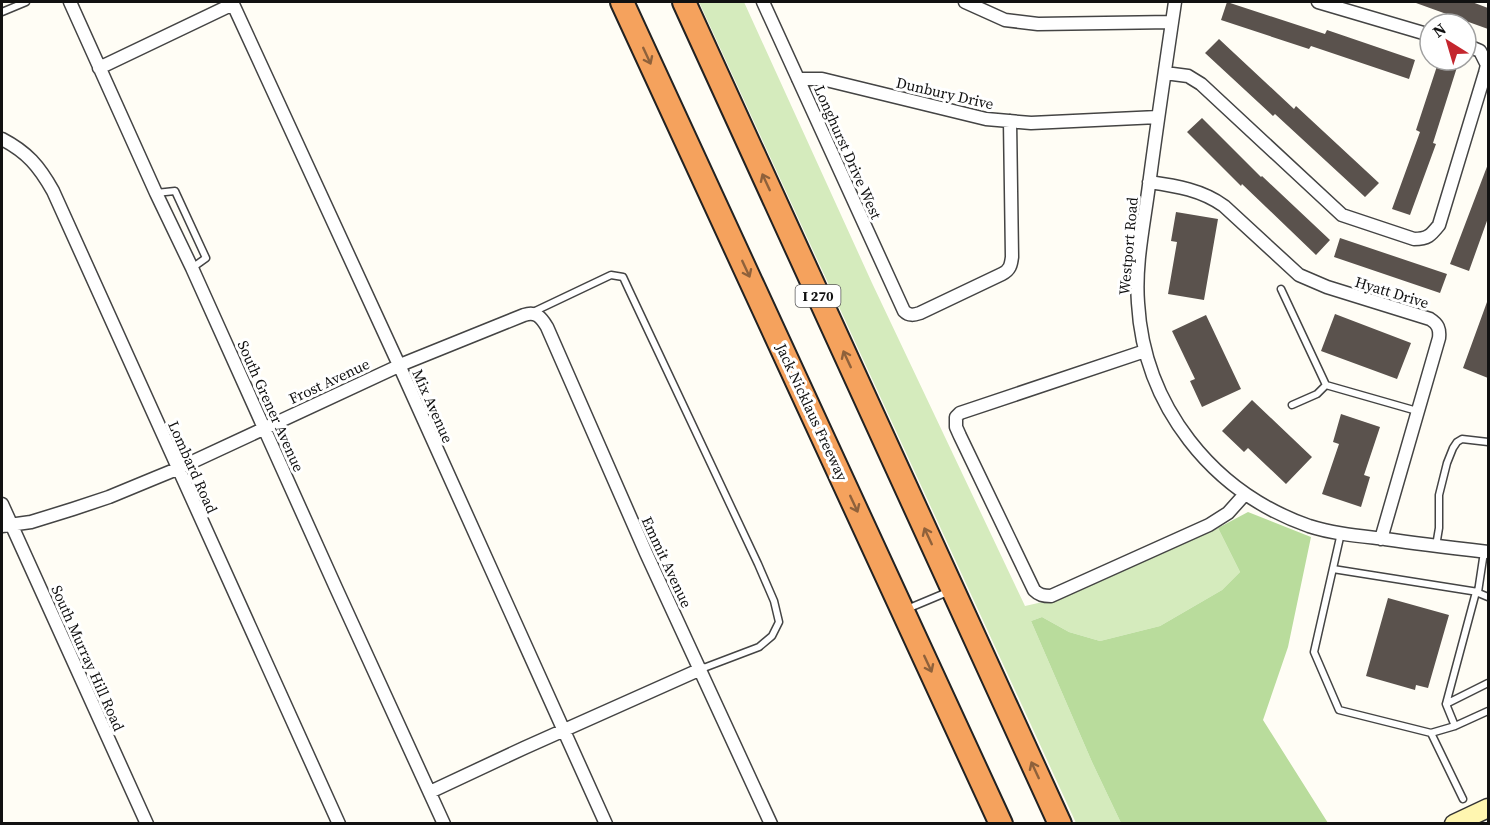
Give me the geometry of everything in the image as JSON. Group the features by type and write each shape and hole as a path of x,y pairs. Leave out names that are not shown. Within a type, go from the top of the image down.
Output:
{"highway":[{"name":"Jack Nicklaus Freeway","path":"622,2 1001,824"},
{"name":"I 270","path":"684,2 1060,824"}],"street":[{"name":"South Grener Avenue","path":"70,2 444,824"},
{"name":"Longhurst Drive West","path":"763,2 907,314 920,313 1007,272 1010,267 1012,257 1010,121"},
{"path":"965,2 1005,20 1038,24 1172,22"},
{"name":"Westport Road","path":"1175,2 1149,182 1137,301 1145,351 1159,391 1173,418 1190,442 1226,479 1245,494 1284,516 1311,526 1341,533 1486,552"},
{"path":"1318,2 1418,31"},
{"path":"99,68 232,3"},
{"name":"Mix Avenue","path":"232,3 399,365 606,824"},
{"path":"1164,73 1188,76 1201,84 1342,215 1414,239 1423,239 1431,235 1439,225 1485,73 1487,65 1478,50"},
{"name":"Dunbury Drive","path":"798,79 822,79 987,119 1031,123 1158,117"},
{"name":"Lombard Road","path":"2,139 14,145 31,159 53,191 339,824"},
{"name":"Hyatt Drive","path":"1149,182 1183,187 1213,198 1299,275 1327,287 1437,323 1440,331 1439,338 1381,538"},
{"name":"Frost Avenue","path":"6,525 31,522 110,496 177,469 399,365 533,314"},
{"name":"Emmit Avenue","path":"533,314 547,327 646,553 771,824"},
{"path":"1145,351 960,413 956,417 956,427 960,436 1034,590 1044,596 1050,596 1209,525 1228,513 1245,494"},
{"name":"South Murray Hill Road","path":"2,504 6,525 147,824"},
{"path":"430,792 701,669"},
{"path":"1454,824 1481,815"}],"lane":[{"path":"2,12 26,2"},
{"path":"156,193 176,191 206,258 192,268"},
{"path":"533,314 611,275 623,277 758,564 774,601 779,622 772,636 759,647 701,669"},
{"path":"1281,290 1326,385 1418,411"},
{"path":"1292,405 1317,394 1326,385"},
{"path":"1436,546 1439,528 1439,495 1453,448 1462,439 1488,442"},
{"path":"1341,533 1314,652 1339,710 1431,733 1455,726 1488,711"},
{"path":"1455,726 1446,704 1476,592 1478,592 1486,552"},
{"path":"1333,569 1476,592 1488,597"},
{"path":"903,611 953,590"},
{"path":"1446,704 1488,683"},
{"path":"1431,733 1463,799"}],"green space":[{"path":"699,2 744,2 872,283 1025,606 1047,601 1218,528 1240,572 1222,590 1160,626 1100,641 1069,632 1042,617 1031,621 1121,823 1076,823"},
{"path":"1248,512 1311,537 1288,647 1263,720 1328,823 1121,823 1031,621 1042,617 1069,632 1100,641 1160,626 1222,590 1240,572 1218,528"}],"building":[{"path":"1227,2 1325,34 1327,30 1415,60 1409,79 1311,46 1309,49 1221,20"},
{"path":"1472,2 1488,8 1488,29 1478,25 1478,12 1441,12 1416,3"},
{"path":"1219,39 1294,109 1296,106 1379,183 1365,197 1275,114 1273,116 1205,53"},
{"path":"1435,72 1455,72 1433,143 1436,144 1410,215 1392,209 1420,132 1416,130"},
{"path":"1202,118 1261,177 1330,240 1316,255 1242,184 1241,186 1187,132"},
{"path":"1488,164 1488,218 1469,271 1450,264"},
{"path":"1176,212 1218,219 1204,300 1168,294 1177,242 1171,241"},
{"path":"1340,238 1447,274 1440,293 1334,257"},
{"path":"1488,302 1488,378 1463,368"},
{"path":"1335,314 1411,343 1397,379 1321,351"},
{"path":"1206,315 1241,389 1202,407 1190,381 1195,379 1172,331"},
{"path":"1252,400 1312,457 1286,484 1248,448 1244,452 1222,431"},
{"path":"1341,414 1380,427 1364,475 1370,477 1361,507 1322,494 1339,444 1333,442"},
{"path":"1388,598 1449,615 1428,688 1416,685 1415,690 1366,676"}]}
